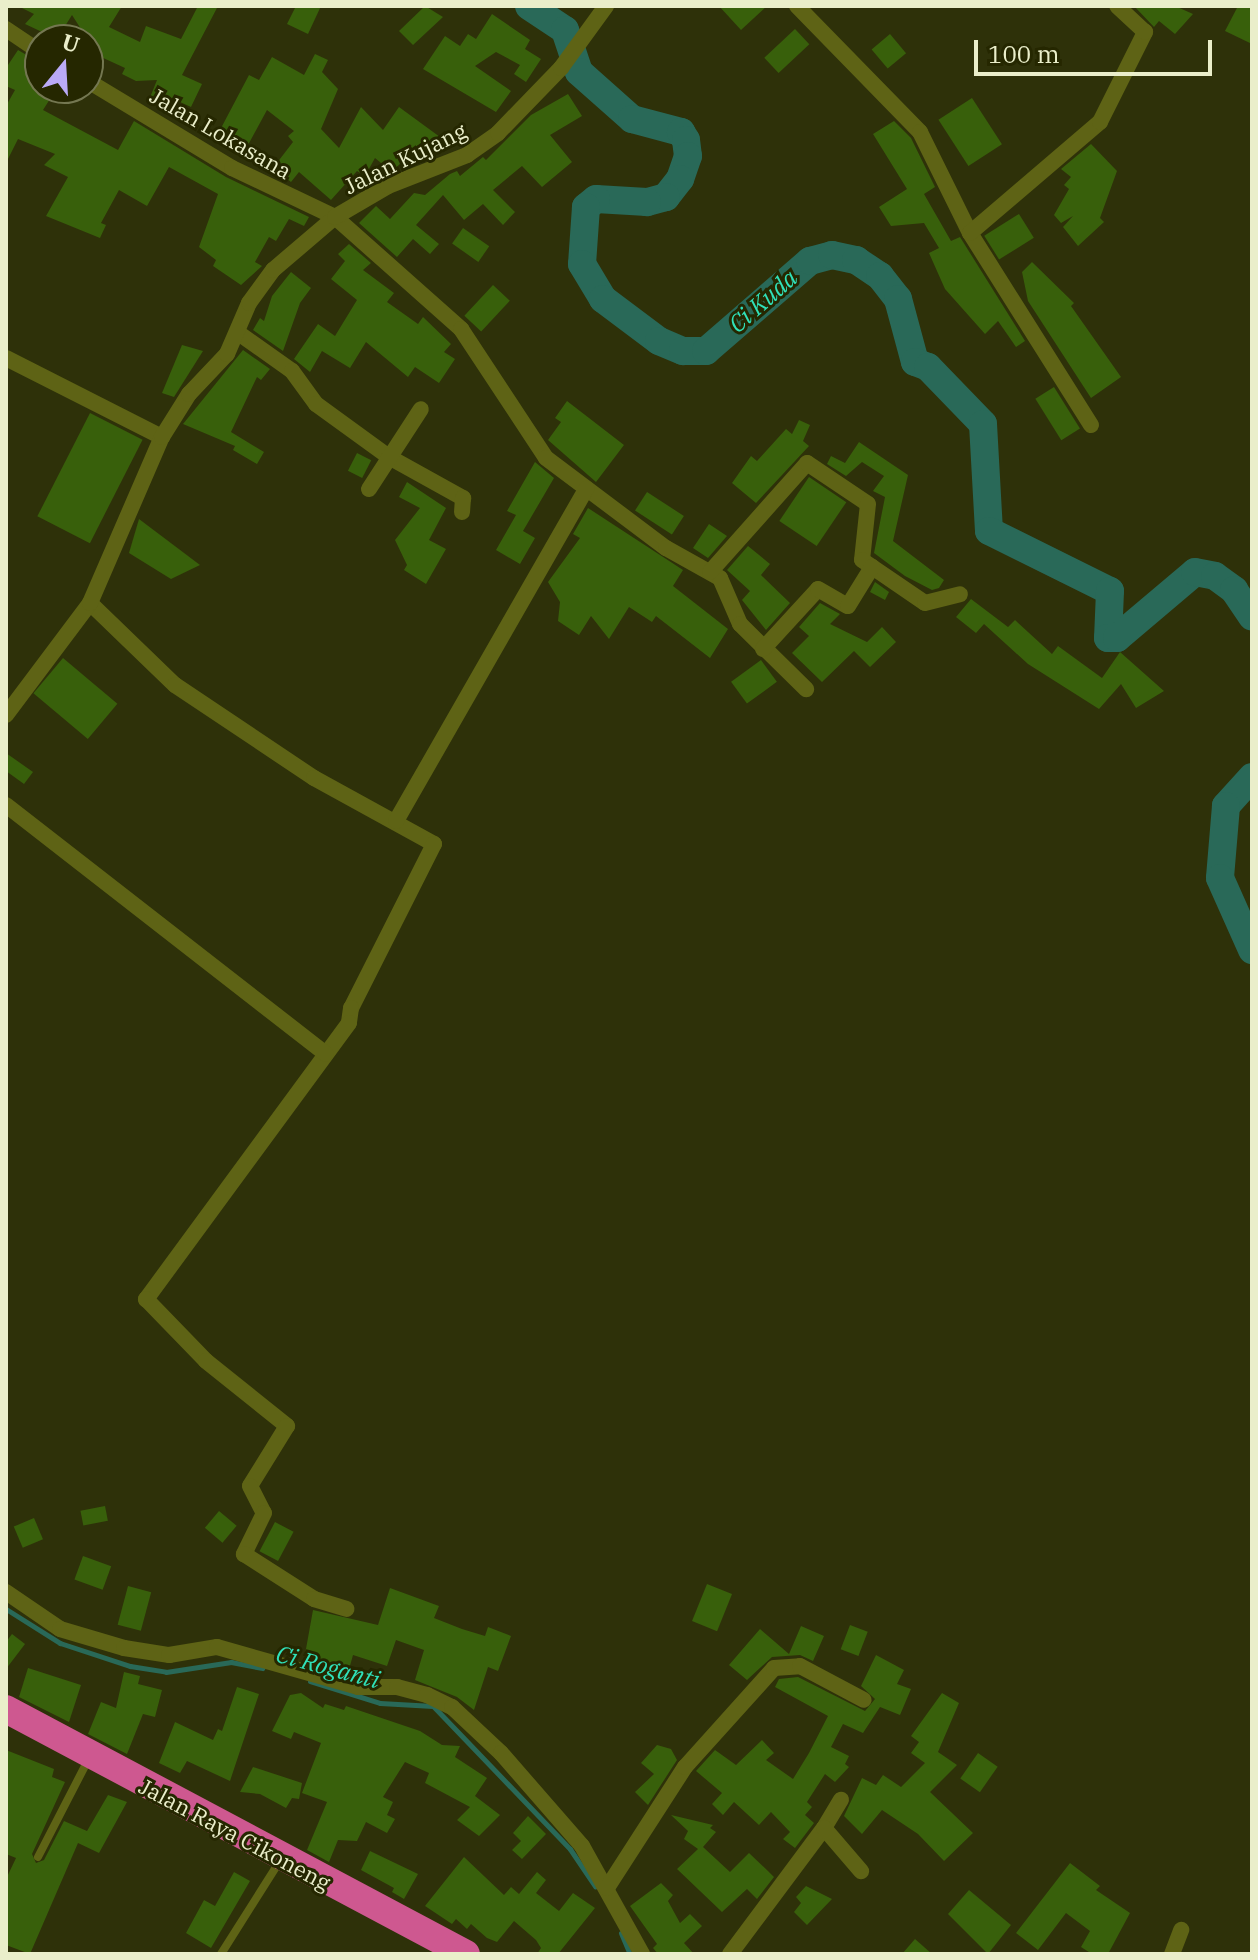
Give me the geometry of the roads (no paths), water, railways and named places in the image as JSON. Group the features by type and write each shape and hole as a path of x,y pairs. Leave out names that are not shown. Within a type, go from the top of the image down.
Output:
{"highway":[{"name":"Jalan Raya Cikoneng","path":"6,1709 90,1757 459,1952"}],"street":[{"path":"797,6 920,132 970,233 1091,425"},
{"path":"970,233 1100,122 1145,32 1117,6"},
{"name":"Jalan Kujang","path":"6,715 90,603 162,437 189,394 218,368 249,303 273,270 335,217 388,186 467,155 498,133 561,68 604,8"},
{"path":"6,29 24,41"},
{"name":"Jalan Lokasana","path":"104,91 232,168 335,217 461,329 535,446 586,489 666,548 710,572"},
{"path":"237,332 292,371 306,386 316,404 389,457 456,492 463,498 462,512"},
{"path":"6,358 162,437"},
{"path":"369,489 421,409"},
{"path":"806,689 740,624 725,583 710,572 807,463 868,504 860,549 862,560 925,603 960,594"},
{"path":"396,821 586,489"},
{"path":"763,649 818,589 848,606 872,567"},
{"path":"90,603 175,685 314,778 433,842 433,848 351,1008 349,1023 146,1299 206,1361 287,1426 250,1486 264,1513 244,1554 314,1599 347,1609"},
{"path":"6,805 326,1054"},
{"path":"6,1592 60,1629 124,1648 169,1655 217,1647 358,1687 397,1687 427,1695 452,1707 501,1753 582,1846 642,1954"},
{"path":"607,1888 685,1767 774,1668 800,1666 864,1700"},
{"path":"730,1954 824,1828 841,1800"},
{"path":"824,1828 861,1871"},
{"path":"1172,1954 1181,1930"}],"lane":[{"path":"38,1857 90,1757"},
{"path":"221,1954 281,1858"}],"waterway":[{"name":"Ci Kuda","path":"529,6 565,30 579,72 632,119 681,132 686,140 688,156 680,179 666,197 647,202 596,199 586,207 582,264 603,299 659,341 683,351 706,351 810,261 832,255 856,260 880,276 898,299 915,362 928,367 983,424 989,531 1110,591 1108,638 1117,638 1195,572 1215,576 1234,590 1252,617"},
{"name":"Ci Kuda","path":"1252,777 1226,806 1220,878 1252,950"},
{"name":"Ci Roganti","path":"6,1609 60,1643 130,1666 166,1672 231,1662 262,1668"},
{"name":"Ci Roganti","path":"310,1681 380,1703 433,1706 570,1849 595,1886"},
{"name":"Ci Roganti","path":"621,1933 630,1954"}]}
